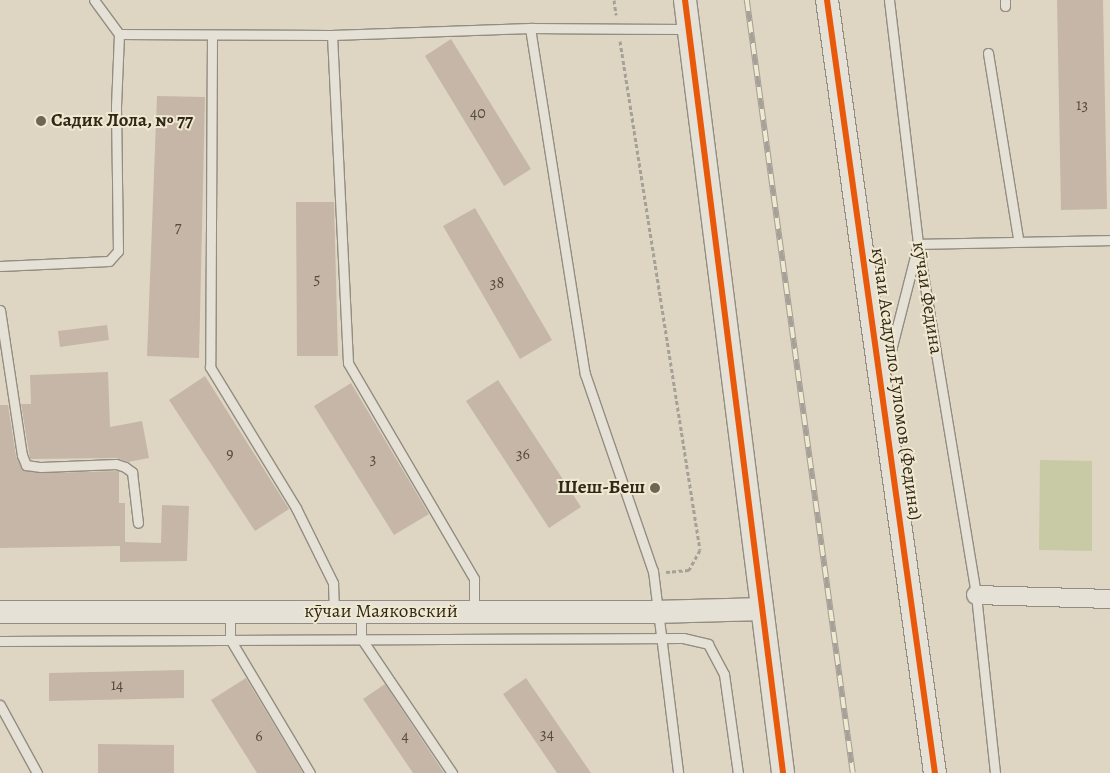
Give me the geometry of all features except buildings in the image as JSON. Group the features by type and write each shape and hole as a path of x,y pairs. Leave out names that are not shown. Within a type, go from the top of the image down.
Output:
{"street":[{"path":"685,0 783,773"},
{"name":"кӯчаи Асадулло Ғуломов (Федина)","path":"827,0 935,773"},
{"path":"976,595 1110,599"},
{"name":"кӯчаи Маяковский","path":"0,612 656,612 762,609"}],"lane":[{"path":"0,266 109,262 118,251 116,106 119,34 94,0"},
{"name":"кӯчаи Федина","path":"889,0 918,244 976,595 995,773"},
{"path":"119,34 332,35 530,28 618,27 688,29"},
{"path":"530,28 585,374 653,571 656,612 678,773"},
{"path":"212,35 210,367 296,508 333,583 334,612"},
{"path":"332,35 348,363 474,579 474,612"},
{"path":"988,53 1018,239"},
{"path":"881,389 918,244 1018,239 1110,240"},
{"path":"0,310 22,455 26,465 41,467 116,464 125,467 132,472 138,523"},
{"path":"230,612 230,639 310,773"},
{"path":"361,613 361,638 452,773"},
{"path":"0,641 361,638 661,640 683,638 708,644 724,674 738,773"},
{"path":"0,705 37,773"}],"path":[{"path":"614,0 700,550 689,570 653,571"}],"green space":[{"path":"1040,460 1092,461 1092,551 1039,550"}],"railway":[{"path":"747,0 853,773"}],"cycle path":[{"path":"685,0 783,773"},
{"path":"827,0 935,773"}],"place":[{"name":"Садик Лола, № 77","path":"41,121"},
{"name":"Шеш-Беш","path":"655,488"}]}
